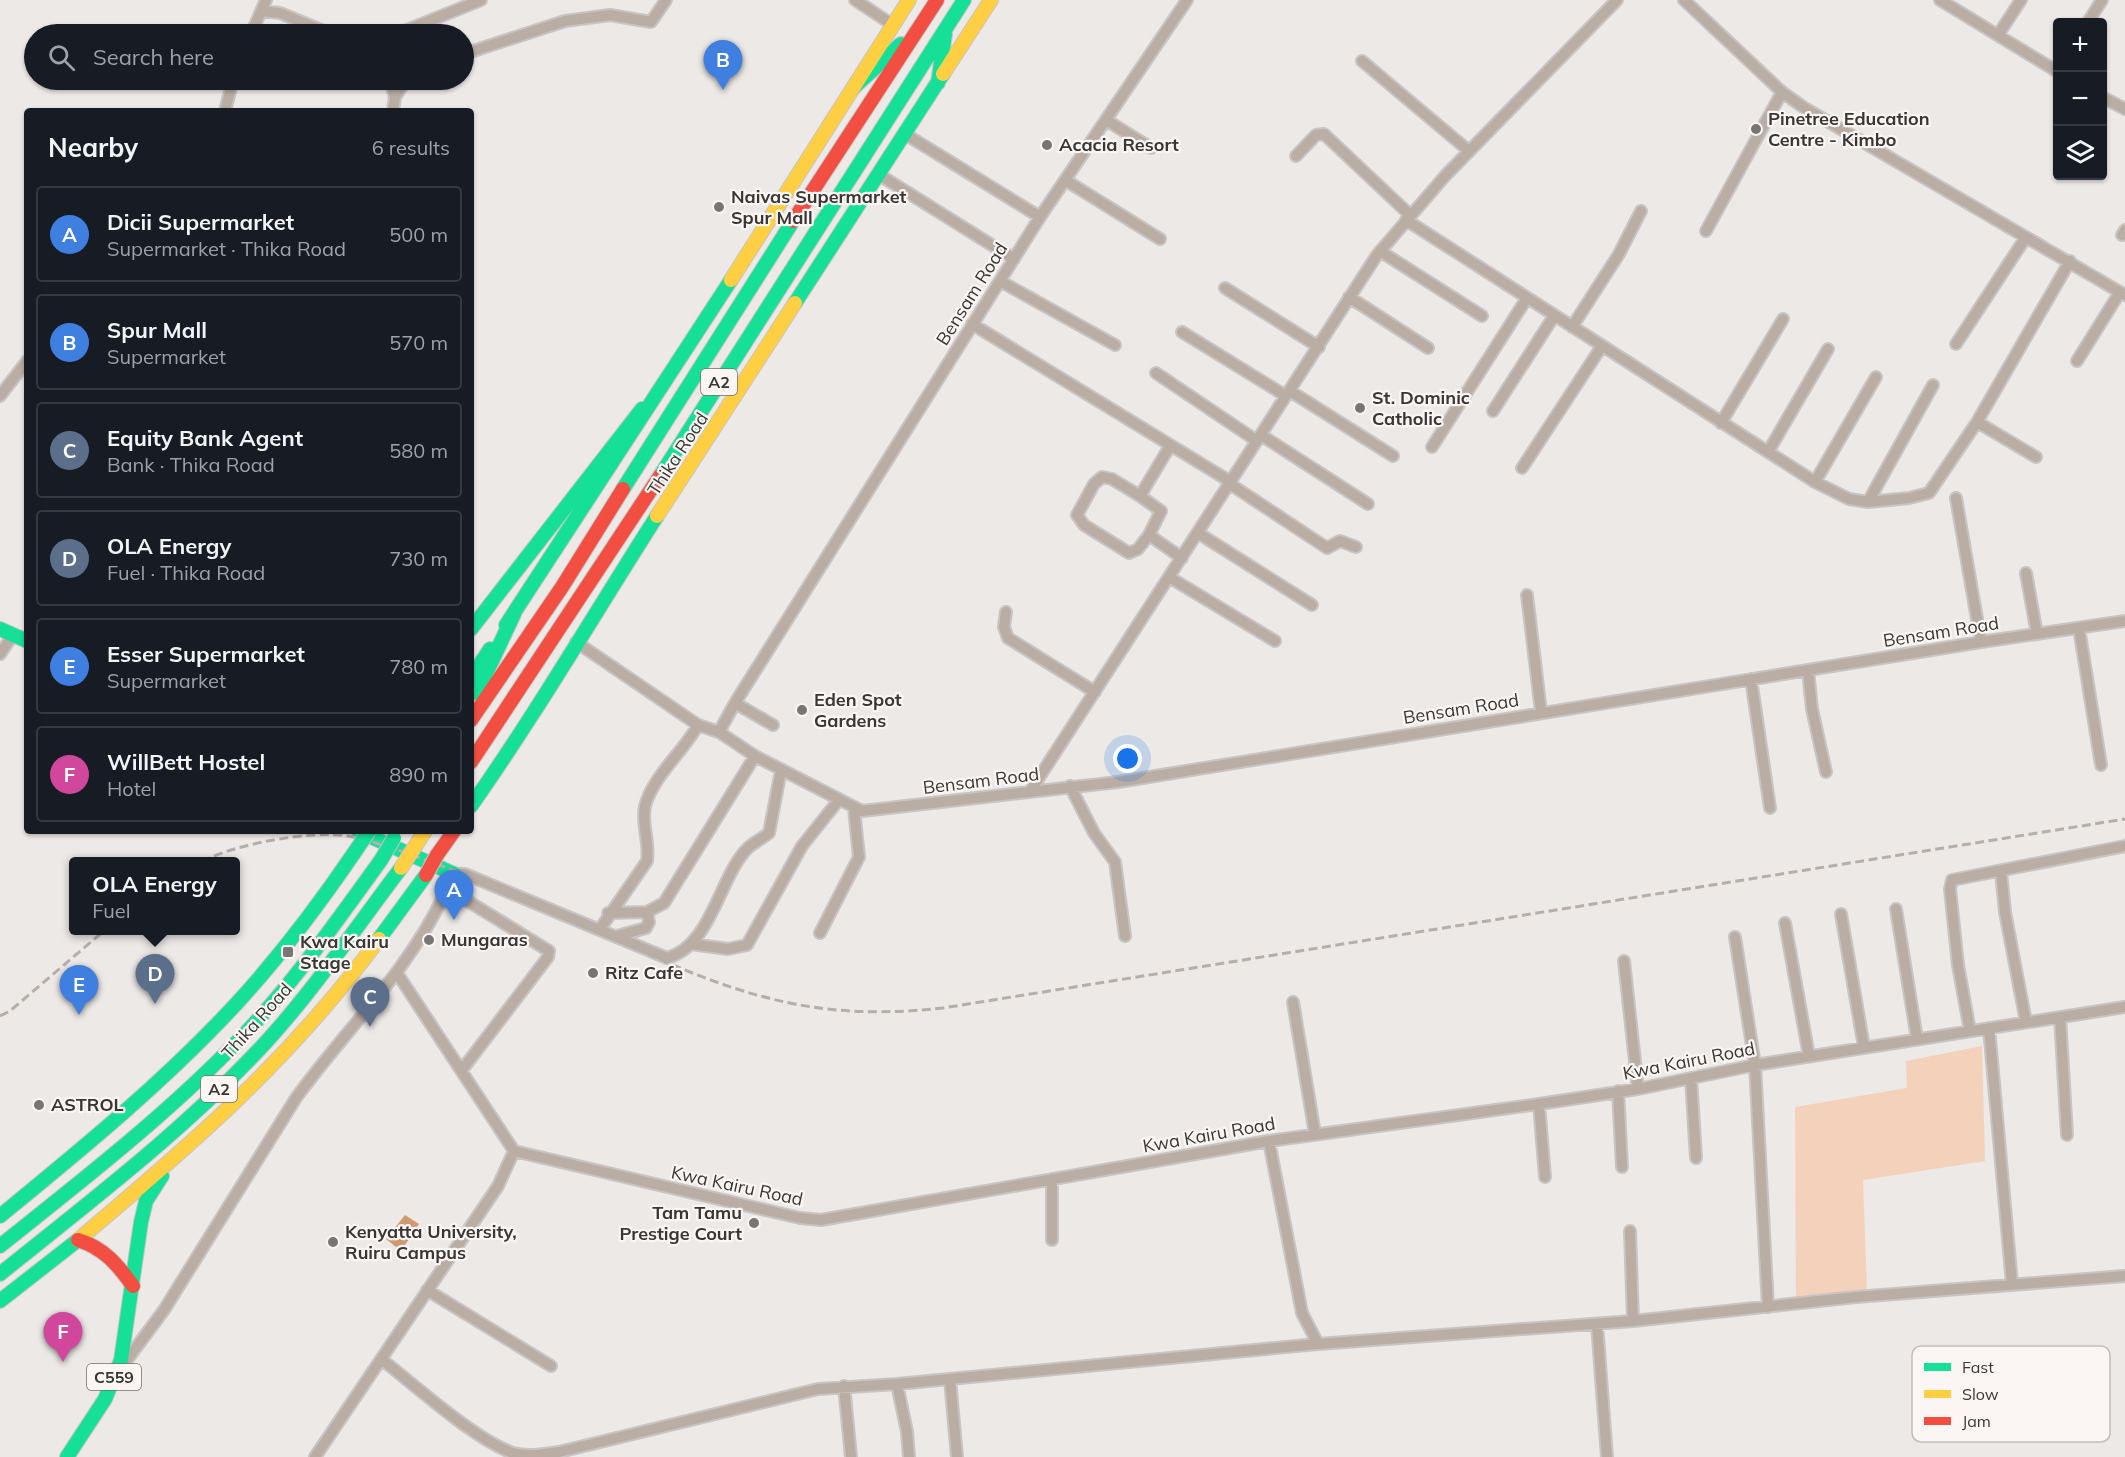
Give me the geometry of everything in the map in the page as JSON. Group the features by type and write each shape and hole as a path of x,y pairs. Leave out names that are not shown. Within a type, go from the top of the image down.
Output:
{"main road":[{"path":"474,674 655,400 909,0"},
{"name":"Thika Road","path":"474,716 562,588 717,339 937,0"},
{"name":"Thika Road","path":"474,757 630,523 964,0"},
{"name":"Thika Road","path":"474,802 528,724 576,642 991,0"},
{"path":"854,87 919,28"},
{"path":"938,83 946,28"},
{"path":"474,625 614,442 637,414 655,400"},
{"path":"474,700 514,614"},
{"path":"6,632 24,640"},
{"path":"365,834 454,874"},
{"name":"Thika Road","path":"0,1216 117,1119 218,1026 294,938 367,834"},
{"name":"Thika Road","path":"0,1246 182,1095 232,1046 285,988 381,860 396,834"},
{"name":"Thika Road","path":"0,1274 74,1215 205,1102 266,1041 313,985 423,834"},
{"path":"0,1302 173,1161 212,1126 294,1044 371,951 426,875 452,834"},
{"path":"133,1286 146,1201 173,1161"},
{"path":"78,1240 93,1244 108,1253 133,1286"},
{"name":"C559","path":"67,1457 105,1399 114,1377 126,1338 133,1286"}],"street":[{"path":"255,24 266,0"},
{"path":"422,24 481,0"},
{"path":"474,51 565,21 610,15 651,22 666,0"},
{"path":"855,0 893,25"},
{"name":"Bensam Road","path":"1188,0 1040,217 735,703 719,732 755,756 854,809 870,812 1031,790 1129,780 1541,712 2125,621"},
{"path":"1031,790 1380,251 1469,151 1617,0"},
{"path":"1940,0 2053,69"},
{"path":"1998,35 2022,0"},
{"path":"2091,18 2102,0"},
{"path":"1688,1 1782,92 1828,123 2070,261 2122,294 2077,361"},
{"path":"261,11 280,13 307,24"},
{"path":"1362,61 1469,151"},
{"path":"226,108 230,90"},
{"path":"393,90 395,97 393,108"},
{"path":"395,97 400,90"},
{"path":"1706,231 1782,92"},
{"path":"2107,99 2125,109"},
{"path":"1106,120 1151,148"},
{"path":"905,134 1040,217"},
{"path":"1296,156 1316,135 1324,134 1408,218 1554,316 1815,482 1850,499 1868,502 1910,498 1929,493 1977,422 2070,261"},
{"path":"878,174 1014,258"},
{"path":"1065,180 1160,239"},
{"path":"1572,327 1619,254 1641,211"},
{"path":"1956,344 2026,237"},
{"path":"1380,251 1482,316"},
{"path":"1000,280 1115,345"},
{"path":"1225,288 1319,346"},
{"path":"1349,297 1428,348"},
{"path":"1432,447 1527,298"},
{"path":"1493,411 1554,316"},
{"path":"1722,423 1783,319"},
{"path":"972,324 1230,483 1327,548 1340,542 1356,547"},
{"path":"1182,332 1393,456"},
{"path":"1522,468 1602,346"},
{"path":"1768,452 1828,349"},
{"path":"0,396 24,365"},
{"path":"1156,373 1368,504"},
{"path":"1815,482 1876,377"},
{"path":"1868,502 1933,386"},
{"path":"1977,422 2036,457"},
{"path":"1140,496 1170,446"},
{"path":"1102,477 1112,479 1140,496 1161,511 1149,535 1138,549 1129,553 1077,519 1088,494 1102,477"},
{"path":"1956,498 1981,642"},
{"path":"1197,533 1312,605"},
{"path":"1149,535 1182,558"},
{"path":"2026,573 2037,634"},
{"path":"1169,577 1275,640"},
{"path":"1527,595 1541,712"},
{"path":"1006,612 1004,627 1008,638 1095,692"},
{"path":"2079,627 2101,765"},
{"path":"0,654 6,632"},
{"path":"576,642 698,724 719,732"},
{"path":"1808,670 1812,709 1826,772"},
{"path":"1751,679 1770,808"},
{"path":"735,703 773,724"},
{"path":"600,929 647,861 649,848 644,816 650,795 698,724"},
{"path":"609,913 647,912 664,903 755,756"},
{"path":"114,1377 164,1310 296,1098 320,1065 397,974 454,874 465,874 667,958 681,952 691,944 746,850 769,834 781,770"},
{"path":"1070,786 1094,834 1115,862 1125,936"},
{"path":"691,944 728,949 747,945 802,846 838,801"},
{"path":"820,933 859,857 854,809"},
{"path":"1970,1031 1959,965 1950,883 1952,880 2125,846"},
{"path":"2001,872 2005,912 2026,1022"},
{"path":"444,895 466,900 549,951 548,957 462,1070"},
{"path":"1896,909 1917,1039"},
{"path":"616,936 646,928 649,922 647,912"},
{"path":"1841,914 1864,1047"},
{"path":"1785,923 1809,1056"},
{"path":"1735,937 1755,1065 1765,1211 1768,1307"},
{"path":"1624,961 1638,1089"},
{"path":"316,1456 498,1186 514,1151 397,974"},
{"path":"1293,1002 1315,1134"},
{"name":"Kwa Kairu Road","path":"514,1151 800,1218 822,1220 1269,1141 1638,1089 1755,1065 2125,1007"},
{"path":"2060,1017 2067,1135"},
{"path":"1989,1028 2012,1284"},
{"path":"1691,1078 1696,1158"},
{"path":"1618,1091 1622,1167"},
{"path":"1539,1104 1545,1177"},
{"path":"1269,1141 1302,1313 1318,1344"},
{"path":"1052,1179 1052,1240"},
{"path":"1630,1231 1633,1321"},
{"path":"381,1359 487,1441 521,1456 531,1456 559,1452 797,1392 844,1386 897,1384 1318,1344 1633,1321 2012,1284 2125,1276"},
{"path":"427,1290 551,1366"},
{"path":"1597,1324 1607,1457"},
{"path":"950,1379 957,1457"},
{"path":"897,1384 907,1432 909,1457"},
{"path":"844,1386 851,1457"}],"shaded area":[{"path":"1982,1046 1985,1161 1863,1180 1867,1290 1796,1299 1795,1107 1907,1088 1906,1061"},
{"path":"405,1215 419,1224 401,1251 386,1239"}],"railway":[{"path":"212,857 273,840 314,835 348,836 383,845 517,894 657,958 737,989 763,997 814,1007 890,1012 943,1008 2125,819"},
{"path":"0,1016 10,1011 99,935"}],"traffic: fast":[{"path":"660,476 964,0"},
{"path":"938,83 945,34"},
{"path":"854,87 901,44"},
{"path":"795,303 943,74"},
{"path":"623,489 793,221"},
{"path":"506,625 731,280"},
{"path":"474,625 642,409"},
{"path":"474,802 543,699 657,516"},
{"path":"477,693 514,614"},
{"path":"0,629 24,640"},
{"path":"474,673 490,649"},
{"path":"365,834 454,874"},
{"path":"354,853 367,834"},
{"path":"381,860 394,838"},
{"path":"0,1216 122,1114 210,1032 283,949 354,853"},
{"path":"0,1246 148,1126 231,1048 291,981 381,860"},
{"path":"0,1274 104,1191 172,1133 236,1073 267,1041 302,999 401,868"},
{"path":"379,939 426,875"},
{"path":"67,1457 105,1399 121,1360 141,1222 146,1201 162,1176"},
{"path":"0,1301 78,1240"}],"traffic: slow":[{"path":"731,280 909,0"},
{"path":"943,74 991,0"},
{"path":"657,516 795,303"},
{"path":"416,845 423,834"},
{"path":"401,868 416,845"},
{"path":"78,1240 238,1099 310,1024 379,939"}],"traffic: jam":[{"path":"793,221 937,0"},
{"path":"474,757 660,476"},
{"path":"474,716 562,587 623,489"},
{"path":"437,855 452,834"},
{"path":"426,875 437,855"},
{"path":"78,1240 110,1258 133,1286"}],"place":[{"name":"Spur Mall","path":"723,90"},
{"name":"Pinetree Education Centre - Kimbo","path":"1756,129"},
{"name":"Acacia Resort","path":"1047,145"},
{"name":"Naivas Supermarket Spur Mall","path":"719,207"},
{"name":"St. Dominic Catholic","path":"1360,408"},
{"name":"Eden Spot Gardens","path":"802,710"},
{"name":"Dicii Supermarket","path":"454,920"},
{"name":"Mungaras","path":"429,940"},
{"name":"Kwa Kairu Stage","path":"288,952"},
{"name":"Ritz Cafe","path":"593,973"},
{"name":"OLA Energy","path":"155,1004"},
{"name":"Esser Supermarket","path":"79,1015"},
{"name":"Equity Bank Agent","path":"370,1027"},
{"name":"ASTROL","path":"39,1105"},
{"name":"Tam Tamu Prestige Court","path":"754,1223"},
{"name":"Kenyatta University, Ruiru Campus","path":"333,1242"},
{"name":"WillBett Hostel","path":"63,1362"}]}
